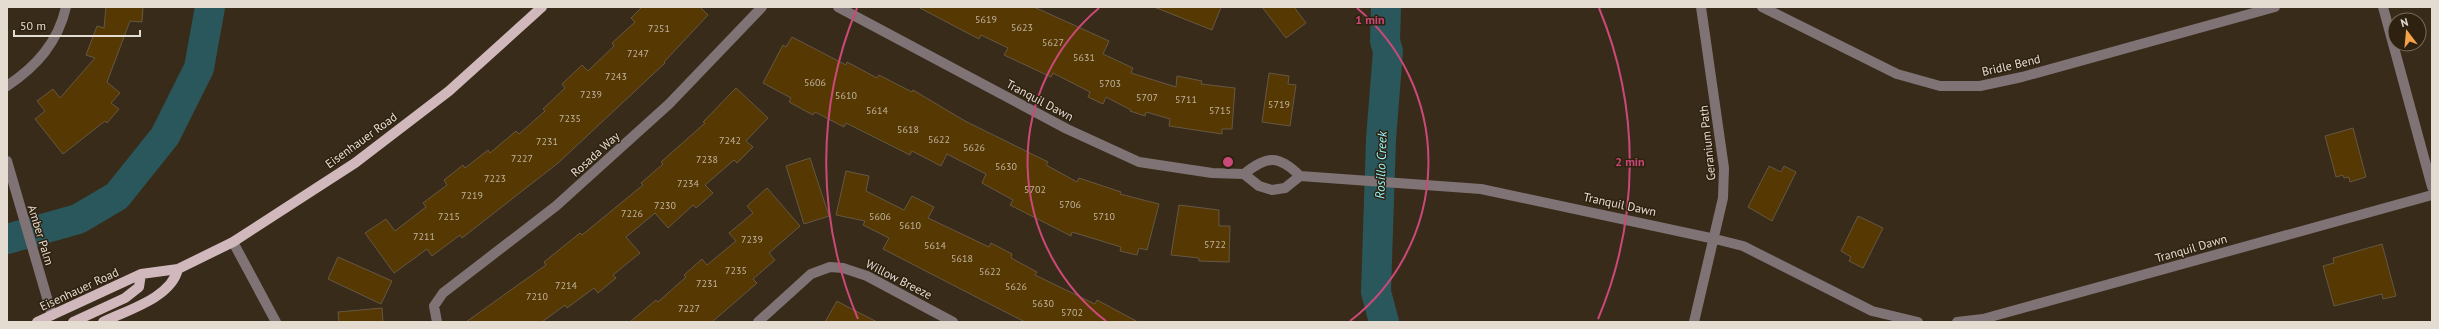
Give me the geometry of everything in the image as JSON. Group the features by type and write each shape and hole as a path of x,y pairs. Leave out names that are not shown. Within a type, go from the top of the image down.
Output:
{"main road":[{"name":"Eisenhauer Road","path":"37,322 51,319 141,274 178,269 233,242 355,163 449,91 542,7"},
{"path":"103,322 155,296 176,280 178,269"},
{"path":"73,322 126,298 139,287 141,274"}],"street":[{"path":"7,86 41,59 62,23 66,7"},
{"name":"Rosada Way","path":"437,322 434,306 442,293 556,206 669,104 762,7"},
{"name":"Tranquil Dawn","path":"838,7 1067,129 1140,162 1212,173 1244,174"},
{"name":"Geranium Path","path":"1694,322 1715,239 1723,198 1724,168 1701,7"},
{"name":"Bridle Bend","path":"1762,7 1897,74 1940,86 1980,86 2022,77 2275,7"},
{"path":"2383,7 2432,187"},
{"path":"1272,160 1285,163 1300,176 1285,188 1272,190 1259,186 1244,174 1260,162 1272,160"},
{"name":"Amber Palm","path":"7,161 51,319"},
{"name":"Tranquil Dawn","path":"1300,176 1464,186 1601,213 1715,239 1743,246 1872,311 1918,322"},
{"name":"Tranquil Dawn","path":"1957,322 1982,319 2432,194"},
{"path":"233,242 276,322"},
{"name":"Willow Breeze","path":"758,322 811,274 830,267 843,268 867,276 953,322"}],"building":[{"path":"106,7 143,7 142,22 130,21 107,82 120,93 111,103 119,109 107,123 105,121 63,154 35,119 45,111 37,101 53,89 60,98 95,58 86,55 97,26 104,28"},
{"path":"642,7 700,7 708,15 664,62 665,63 558,163 462,238 460,235 432,256 427,249 394,273 365,233 386,219 395,231 426,207 423,203 447,185 444,180 463,165 465,168 488,150 490,153 516,131 519,134 545,111 543,109 565,88 562,84 582,65 588,71 614,46 612,43 635,22 631,18"},
{"path":"918,7 1034,7 1109,41 1103,54 1133,68 1131,73 1176,87 1177,76 1202,81 1201,84 1235,88 1232,129 1222,129 1222,134 1169,126 1170,119 1146,112 1145,116 1130,111 1131,110 1106,97 1103,104 1088,97 1090,92 1053,73 1051,77 1004,55 1008,48 981,35 979,39"},
{"path":"1154,7 1221,7 1212,30"},
{"path":"1262,7 1294,7 1306,23 1286,38"},
{"path":"792,37 846,65 847,62 877,78 879,75 912,92 913,90 965,121 1048,162 1046,165 1077,182 1079,178 1121,192 1120,194 1159,204 1147,250 1139,248 1137,255 1120,251 1121,247 1072,232 1071,236 1010,205 1013,200 982,183 986,174 947,154 941,166 912,151 910,155 846,123 844,127 815,112 813,115 789,102 791,98 763,83 783,45 786,47"},
{"path":"1269,73 1289,76 1288,84 1296,85 1290,126 1262,122"},
{"path":"736,88 768,118 746,141 753,147 737,163 734,160 705,185 713,193 696,208 693,205 668,228 655,213 626,237 640,253 613,275 616,278 598,293 594,288 567,308 565,305 542,322 466,322 546,265 544,262 580,233 582,235 643,185 641,183 663,164 661,162 705,123 703,122"},
{"path":"2353,128 2366,177 2350,182 2349,177 2344,178 2343,175 2336,177 2325,136"},
{"path":"810,158 829,216 804,224 786,166"},
{"path":"1769,166 1781,172 1784,166 1796,172 1772,221 1748,207"},
{"path":"846,171 869,176 866,191 904,210 912,196 934,207 928,218 989,247 991,243 1012,254 1011,258 1037,272 1035,275 1095,304 1097,300 1138,322 1025,322 883,249 889,238 863,225 865,221 836,215"},
{"path":"767,188 800,226 769,253 775,260 753,279 757,283 712,322 630,322 656,300 658,302 686,277 684,275 702,259 707,265 736,241 729,233 753,213 747,206"},
{"path":"1179,205 1219,210 1219,226 1230,226 1229,262 1199,261 1199,258 1171,255"},
{"path":"1858,216 1883,228 1863,268 1849,261 1851,257 1841,251"},
{"path":"2382,244 2396,296 2383,299 2382,294 2334,306 2323,266 2334,263 2333,258"},
{"path":"338,257 392,281 381,304 328,279"},
{"path":"837,301 846,306 877,322 825,322"},
{"path":"382,308 383,322 339,322 338,312"}],"waterway":[{"path":"7,239 78,219 117,196 165,136 199,68 210,7"},
{"name":"Rosillo Creek","path":"1384,322 1376,292 1381,139 1388,51 1385,41 1386,7"}]}
